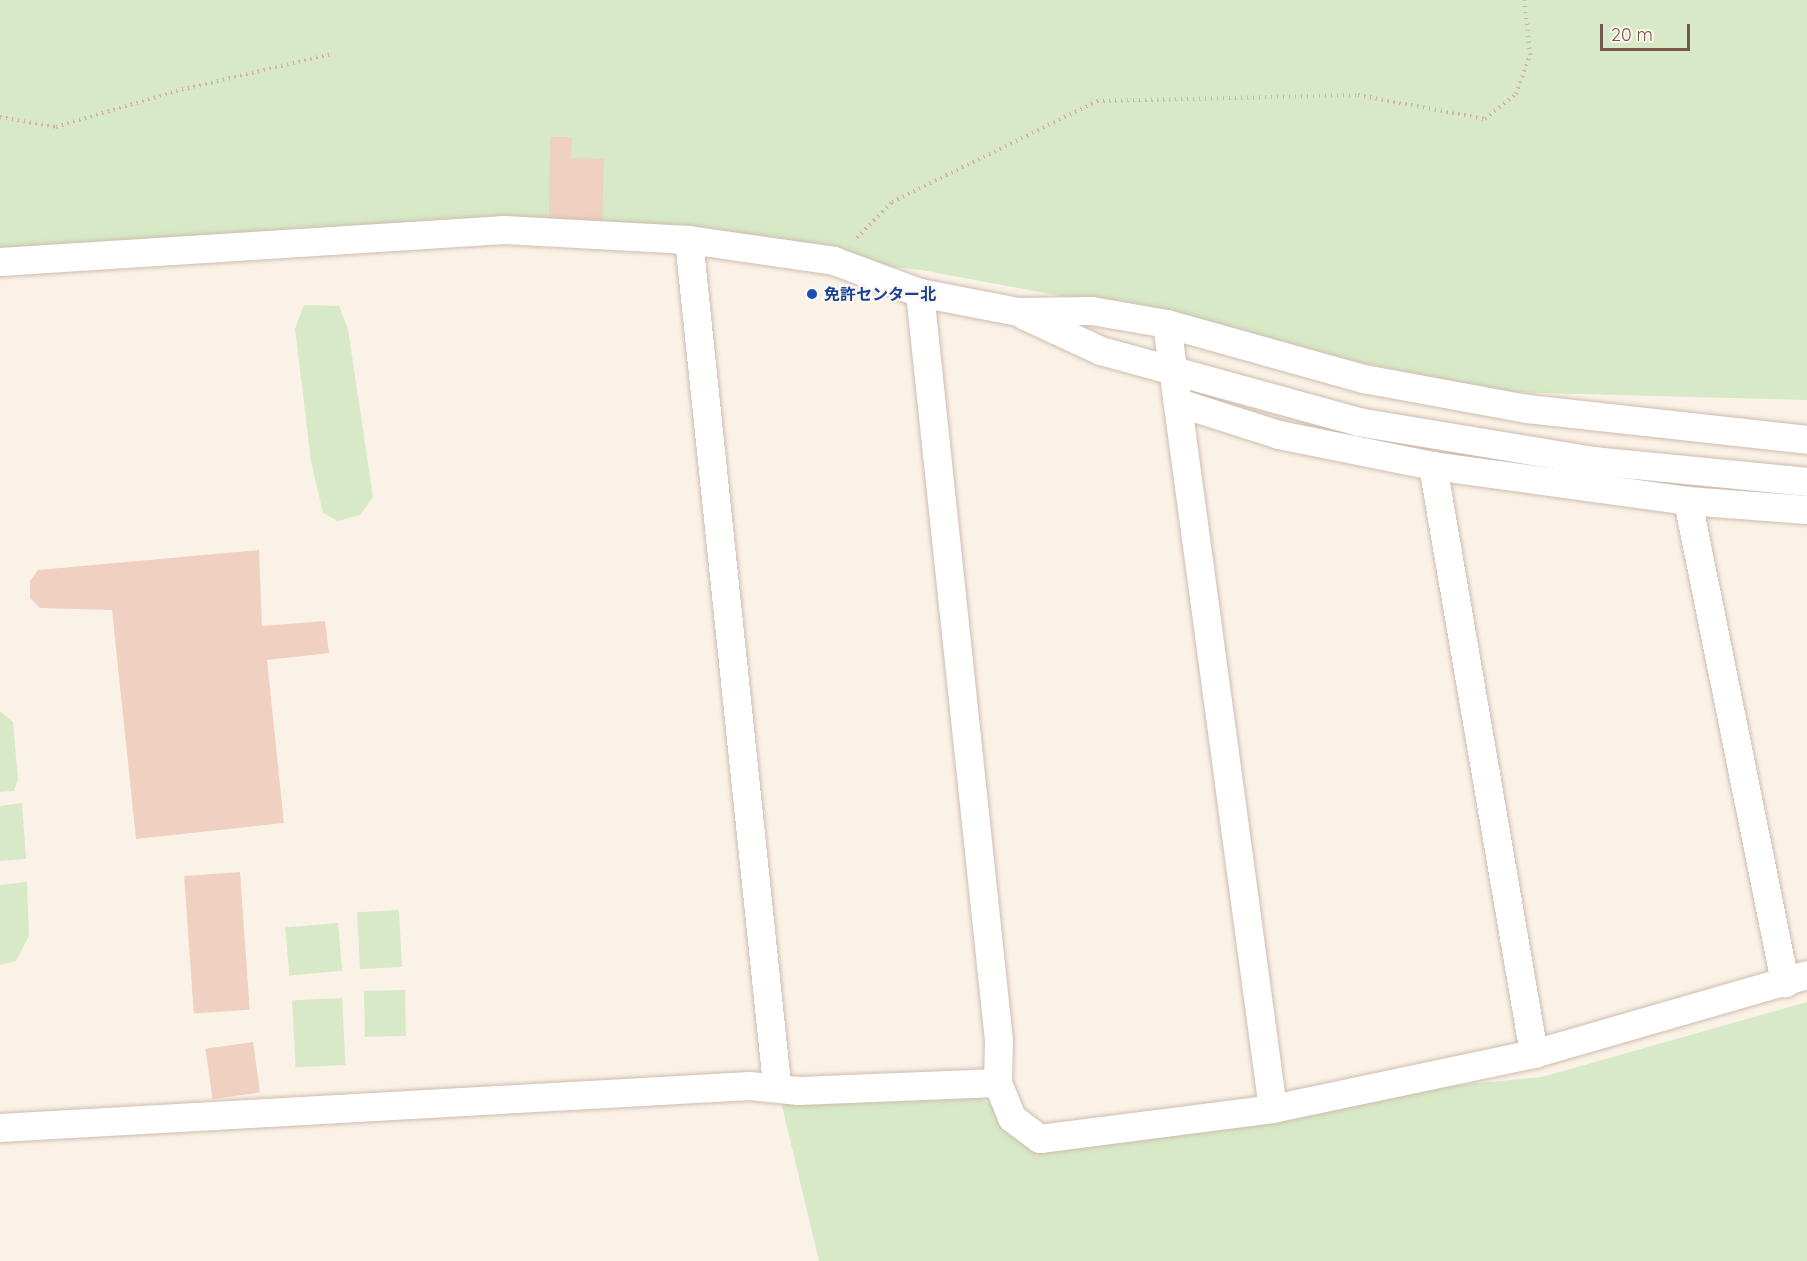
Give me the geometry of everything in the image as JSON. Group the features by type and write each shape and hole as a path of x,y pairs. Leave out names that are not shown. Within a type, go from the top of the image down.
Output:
{"street":[{"path":"0,262 504,230 688,240 834,261 920,293 1018,312 1092,311 1167,324 1364,378 1528,409 1807,440"},
{"path":"688,240 777,1085"},
{"path":"920,293 999,1041 998,1083 1012,1118 1040,1139 1273,1109 1534,1054 1796,979 1688,501"},
{"path":"1018,312 1101,351 1358,422 1464,444 1807,482"},
{"path":"1167,324 1182,404 1273,1109"},
{"path":"1182,404 1279,435 1433,466 1688,501 1807,510"},
{"path":"1433,466 1534,1054"},
{"path":"0,1128 777,1085 799,1091 998,1083"}],"path":[{"path":"834,261 892,202 1097,101 1358,95 1485,119 1516,94 1530,55 1524,0"},
{"path":"0,117 56,127 176,91 331,54"}],"green space":[{"path":"0,0 1807,0 1807,400 1506,392 1205,331 1168,316 922,270 557,233 0,257"},
{"path":"304,305 339,306 348,329 373,497 360,515 338,521 323,513 311,461 295,329"},
{"path":"0,711 13,722 18,780 14,791 0,792"},
{"path":"22,803 26,859 0,861 0,806"},
{"path":"27,882 29,936 16,961 0,965 0,885"},
{"path":"399,910 402,967 360,969 357,912"},
{"path":"338,923 342,971 289,975 285,928"},
{"path":"405,990 406,1036 365,1037 364,991"},
{"path":"342,998 346,1065 296,1068 292,1001"},
{"path":"1807,1002 1807,1261 819,1261 777,1085 959,1083 1040,1139 1331,1097 1542,1077"}],"building":[{"path":"550,137 572,137 571,158 604,159 602,227 549,226"},
{"path":"259,550 262,626 325,621 329,653 267,660 284,823 136,839 112,610 40,608 30,598 30,581 38,570"},
{"path":"240,872 250,1010 194,1014 184,876"},
{"path":"253,1042 260,1093 213,1099 205,1049"}],"place":[{"name":"免許センター北","path":"812,294"}]}
